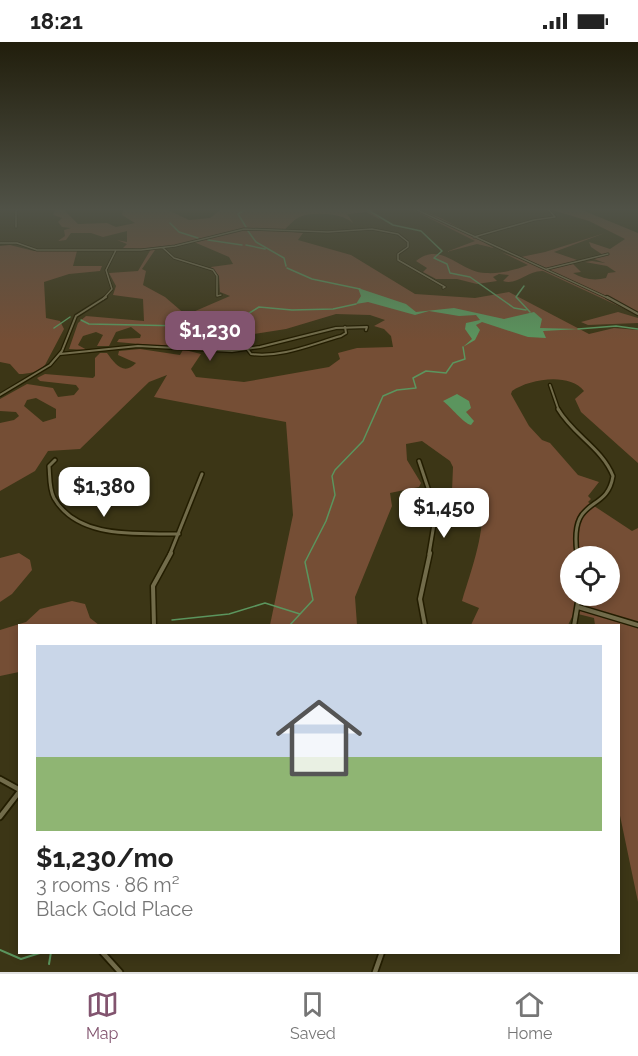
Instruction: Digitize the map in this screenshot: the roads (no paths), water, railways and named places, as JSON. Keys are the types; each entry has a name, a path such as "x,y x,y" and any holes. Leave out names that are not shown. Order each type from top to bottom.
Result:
{"street":[{"path":"0,395 45,369 60,354 76,316 111,292 106,270 114,253"},
{"path":"167,253 169,257 212,270 217,276 217,296 221,296"},
{"path":"400,253 397,255 398,261 445,287 442,288"},
{"path":"509,253 585,285 638,314"},
{"path":"545,269 608,254"},
{"path":"60,354 92,353 134,346 215,352 248,350 345,327 367,327 366,330"},
{"path":"248,350 251,354 258,356 278,353 341,336 346,333 345,327"},
{"path":"550,385 553,400 563,419 604,459 613,476 607,493 586,507 579,516 575,529 576,546"},
{"path":"55,460 49,466 52,492 57,503 72,516 106,529 178,534"},
{"path":"419,461 432,494 436,520 419,596 426,624"},
{"path":"154,624 153,586 178,534 202,474"},
{"path":"574,624 578,607 638,626"},
{"path":"0,779 18,790"},
{"path":"0,817 18,794"},
{"path":"104,954 120,972"},
{"path":"375,972 381,954"}],"waterway":[{"path":"276,253 284,258 286,266"},
{"path":"439,253 434,258 447,264 450,273 470,277 514,308 526,310"},
{"path":"287,268 312,279 360,289"},
{"path":"524,286 516,297 530,312"},
{"path":"81,320 89,324 185,326 209,333 224,329 259,307 292,310 333,309 356,304"},
{"path":"54,328 70,317"},
{"path":"578,329 616,326 638,329"},
{"path":"291,624 313,600 305,562 326,521 335,495 332,476 335,470 363,441 383,396 397,390 416,388 413,378 426,371 446,373 453,363 465,359 463,347"},
{"path":"172,620 229,614 265,603 300,614"},
{"path":"0,950 21,959 37,954"},
{"path":"49,964 51,954"}]}
